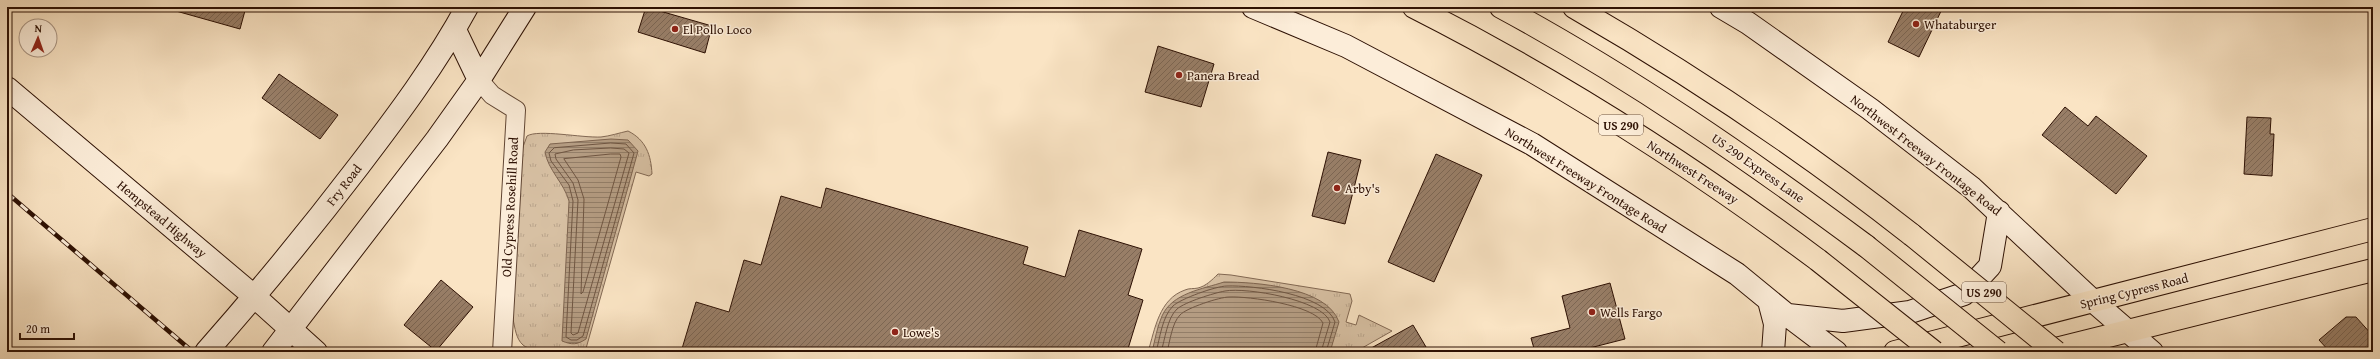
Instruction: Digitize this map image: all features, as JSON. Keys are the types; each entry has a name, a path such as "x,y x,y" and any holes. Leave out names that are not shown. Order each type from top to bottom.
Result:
{"main road":[{"name":"Fry Road","path":"206,352 255,297 401,110 455,30 467,7"},
{"path":"273,352 291,331 479,80 525,7"},
{"name":"Northwest Freeway Frontage Road","path":"1253,7 1346,46 1532,144 1737,274 1769,301 1836,352"},
{"name":"Northwest Freeway","path":"1414,7 1605,114 1751,210 1818,260 1934,352"},
{"name":"US 290 Express Lane","path":"1501,7 1680,115 1766,171 1866,246 1998,352"},
{"name":"US 290","path":"1574,7 1643,48 1753,120 1836,177 1912,235 2056,352"},
{"name":"Northwest Freeway Frontage Road","path":"1721,7 1748,23 1870,109 1972,188 2093,301 2152,352"},
{"path":"455,30 479,80"},
{"name":"Hempstead Highway","path":"7,88 255,297 316,352"},
{"path":"1787,315 1843,321 1910,312 1964,294 1990,266 1999,212"},
{"name":"Spring Cypress Road","path":"1895,352 2373,230"},
{"path":"2044,352 2127,330 2373,270"},
{"path":"1769,301 1775,324 1773,352"}],"street":[{"name":"Old Cypress Rosehill Road","path":"479,80 492,95 516,110 502,352"}],"green space":[{"path":"628,131 639,139 649,154 652,174 649,176 636,172 585,352 544,352 528,348 519,340 513,319 519,158 527,136 541,133 601,137"},
{"path":"1218,274 1350,294 1352,301 1346,322 1356,325 1359,315 1392,331 1355,352 1148,352 1159,316 1169,300 1176,294 1185,290 1204,286"}],"water":[{"path":"611,139 628,140 638,151 586,339 574,344 562,341 569,201 564,188 549,165 545,152 550,144"},
{"path":"1224,282 1271,285 1306,294 1320,301 1332,310 1339,322 1330,352 1152,352 1157,329 1162,316 1173,302 1189,293"}],"building":[{"path":"177,7 246,7 240,29 176,11"},
{"name":"El Pollo Loco","path":"646,7 712,26 705,53 638,32"},
{"name":"Whataburger","path":"1905,7 1943,7 1919,57 1888,42"},
{"path":"1158,46 1214,64 1201,107 1145,92"},
{"path":"279,74 338,115 320,139 262,98"},
{"path":"2065,107 2088,126 2096,116 2147,156 2116,194 2042,135"},
{"path":"2247,117 2271,118 2270,134 2274,134 2272,176 2244,174"},
{"name":"Arby's","path":"1328,152 1361,160 1345,224 1312,216"},
{"path":"1436,154 1482,175 1434,282 1388,262"},
{"path":"826,188 1028,247 1023,264 1065,277 1079,230 1142,249 1128,295 1143,300 1127,352 681,352 696,302 729,312 744,260 761,265 781,196 821,208"},
{"path":"441,280 473,307 436,351 404,325"},
{"name":"Wells Fargo","path":"1610,283 1625,339 1574,352 1535,352 1531,338 1570,328 1562,296"},
{"path":"2346,317 2356,317 2373,336 2373,352 2330,352 2319,340"},
{"path":"1413,325 1429,352 1364,352"}],"railway":[{"path":"7,193 193,352"}],"place":[{"name":"Whataburger","path":"1916,24"},
{"name":"El Pollo Loco","path":"675,29"},
{"name":"Panera Bread","path":"1179,75"},
{"name":"Arby's","path":"1337,188"},
{"name":"Wells Fargo","path":"1592,312"},
{"name":"Lowe's","path":"895,332"}]}
